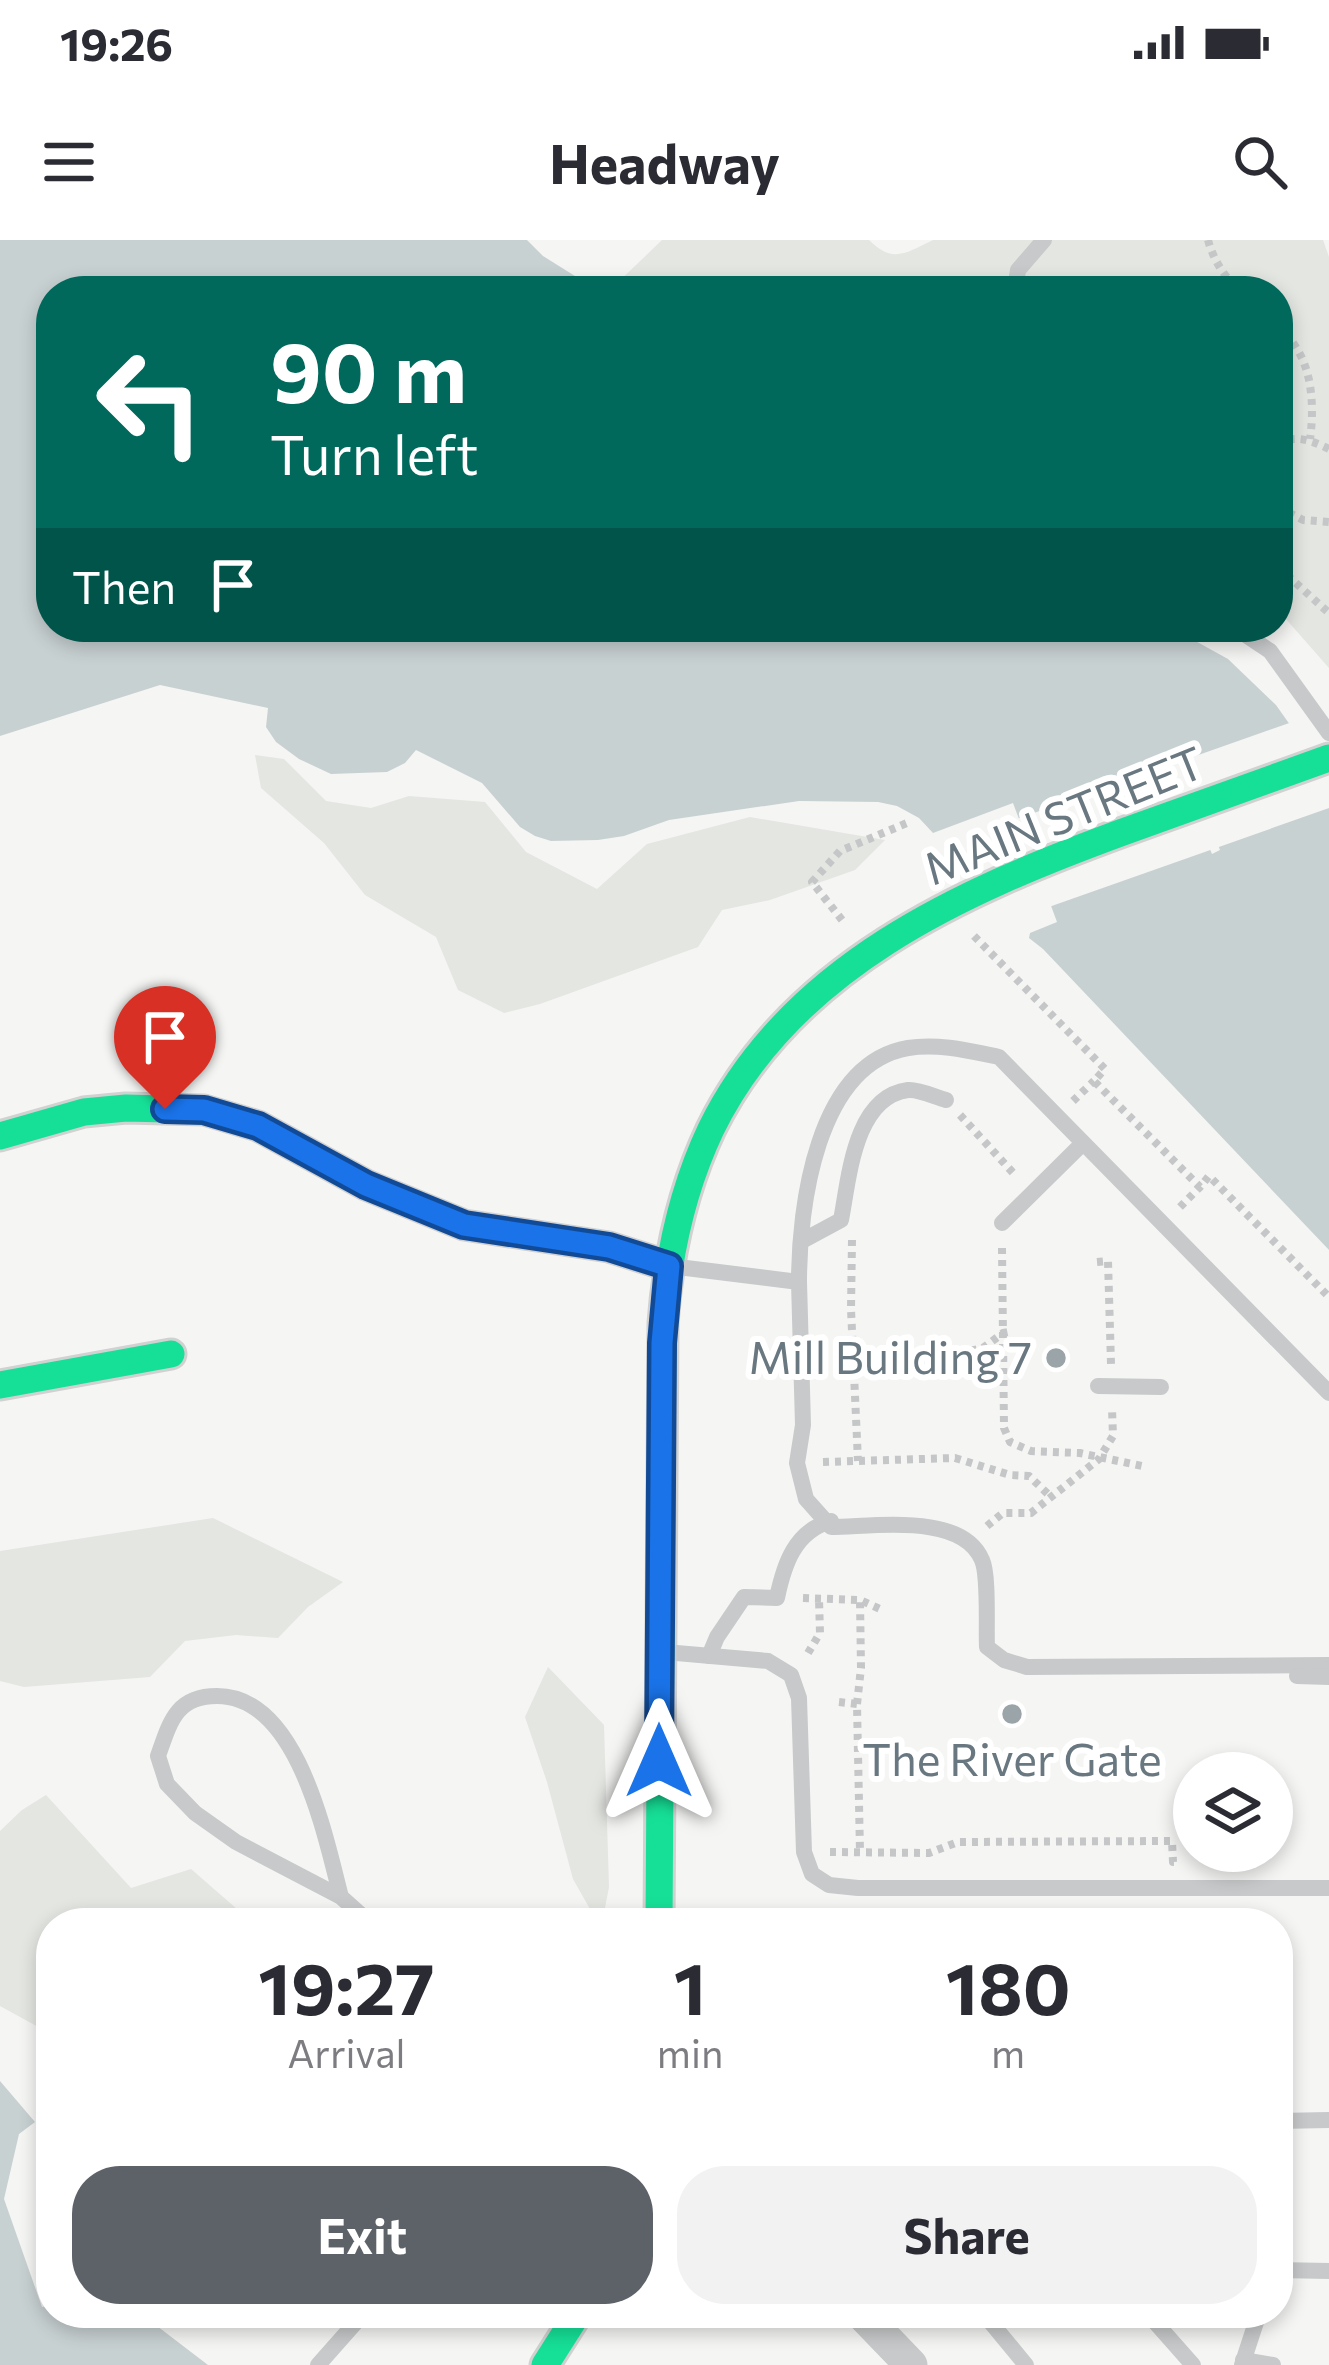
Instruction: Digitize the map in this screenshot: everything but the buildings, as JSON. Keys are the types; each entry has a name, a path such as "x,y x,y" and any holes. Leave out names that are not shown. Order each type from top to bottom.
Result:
{"main road":[{"name":"MAIN STREET","path":"658,1908 662,1343 669,1266 684,1193 705,1139 734,1086 782,1024 836,974 954,900 1016,871 1329,758"},
{"path":"0,1136 84,1112 204,1110 258,1126 366,1185 464,1225 609,1247 669,1266"},
{"path":"0,1385 171,1354"},
{"path":"545,2365 568,2328"}],"street":[{"path":"875,2328 911,2365"}],"lane":[{"path":"1017,276 1044,240"},
{"path":"1256,642 1270,651 1329,733"},
{"path":"1329,1393 999,1057 947,1047 906,1048 878,1060 848,1084 828,1118 811,1169 802,1241 803,1425 797,1463 806,1499 831,1527 934,1526 964,1538 983,1561 987,1647 1004,1660 1028,1667 1329,1665"},
{"path":"802,1241 841,1220 857,1138 881,1101 910,1090 946,1100"},
{"path":"1002,1223 1083,1143"},
{"path":"669,1266 799,1282"},
{"path":"1098,1386 1161,1387"},
{"path":"709,1656 744,1597 777,1598 784,1563 819,1524 948,1520 975,1542 985,1654 1013,1672 1329,1677"},
{"path":"658,1652 768,1661 790,1675 797,1686 803,1852 812,1874 829,1885 1329,1888"},
{"path":"341,1898 323,1828 297,1759 267,1715 230,1696 199,1696 178,1708 158,1756 167,1784 195,1813 236,1842 353,1908"},
{"path":"1293,2121 1329,2120"},
{"path":"1293,2270 1329,2271"},
{"path":"318,2365 351,2328"},
{"path":"995,2328 1026,2365"},
{"path":"1161,2328 1193,2365"},
{"path":"1253,2328 1242,2362 1273,2365"}],"path":[{"path":"1208,240 1227,276"},
{"path":"1293,343 1300,351 1310,388 1310,439"},
{"path":"1293,440 1310,439 1329,449"},
{"path":"1293,515 1329,522"},
{"path":"1293,581 1329,613"},
{"path":"847,926 812,882 840,851 908,824"},
{"path":"973,934 1106,1070 1094,1081 1200,1186 1209,1176 1329,1298"},
{"path":"946,1100 1025,1186"},
{"path":"855,1222 851,1309 858,1461"},
{"path":"1002,1223 1008,1332 1004,1428 1010,1442 1030,1451 1080,1453 1142,1466"},
{"path":"959,1353 983,1348 1008,1332"},
{"path":"797,1463 955,1458 1029,1476 1050,1496"},
{"path":"1004,1513 1031,1513 1071,1482"},
{"path":"777,1598 860,1600 880,1610"},
{"path":"808,1653 820,1633 819,1599"},
{"path":"860,1600 861,1668 856,1704 860,1852"},
{"path":"839,1702 856,1704"},
{"path":"803,1852 929,1853 958,1842 1172,1841 1173,1862"}],"shaded area":[{"path":"0,240 527,240 575,276 36,276 36,642 1197,642 1228,659 1276,705 1329,780 1329,1250 1029,938 1030,933 1057,922 1013,803 933,833 919,818 897,806 799,801 669,820 624,836 551,841 520,827 482,783 416,750 405,763 387,772 331,774 276,742 266,727 268,708 160,685 0,736","holes":["1183,758 1220,850 1212,854 1174,762"]},
{"path":"662,240 869,240 893,254 933,240 1323,240 1329,257 1329,668 1293,627 1293,276 625,276"},
{"path":"255,755 284,759 326,801 371,808 409,796 485,802 526,852 597,889 647,844 750,817 885,840 855,870 770,900 722,910 698,947 504,1013 458,990 436,937 365,895 324,843 261,788"},
{"path":"213,1518 343,1582 308,1607 278,1638 236,1635 185,1641 150,1677 24,1687 0,1681 0,1551"},
{"path":"548,1667 604,1725 609,1887 605,1908 589,1908 573,1879 525,1717"},
{"path":"46,1795 131,1888 191,1869 236,1908 36,1908 36,2026 0,2006 0,1831"},
{"path":"0,2081 35,2122 19,2134 4,2199 36,2290 36,2328 160,2328 208,2365 0,2365"}],"pier":[{"path":"1295,721 1329,770 1329,808 1046,908 1014,820"}],"traffic: fast":[{"path":"659,1908 663,1323 678,1224 711,1129 745,1072 786,1022 834,979 887,942 943,909 1062,855 1329,758"},
{"path":"0,1136 84,1112 204,1110 258,1126 366,1185 464,1225 609,1247 669,1266"},
{"path":"0,1385 171,1354"},
{"path":"545,2365 568,2328"}],"place":[{"name":"Mill Building 7","path":"1056,1358"},
{"name":"The River Gate","path":"1012,1714"}],"route":[{"path":"165,1109 204,1110 258,1126 366,1185 464,1225 609,1247 669,1266 662,1343 659,1761"}]}
